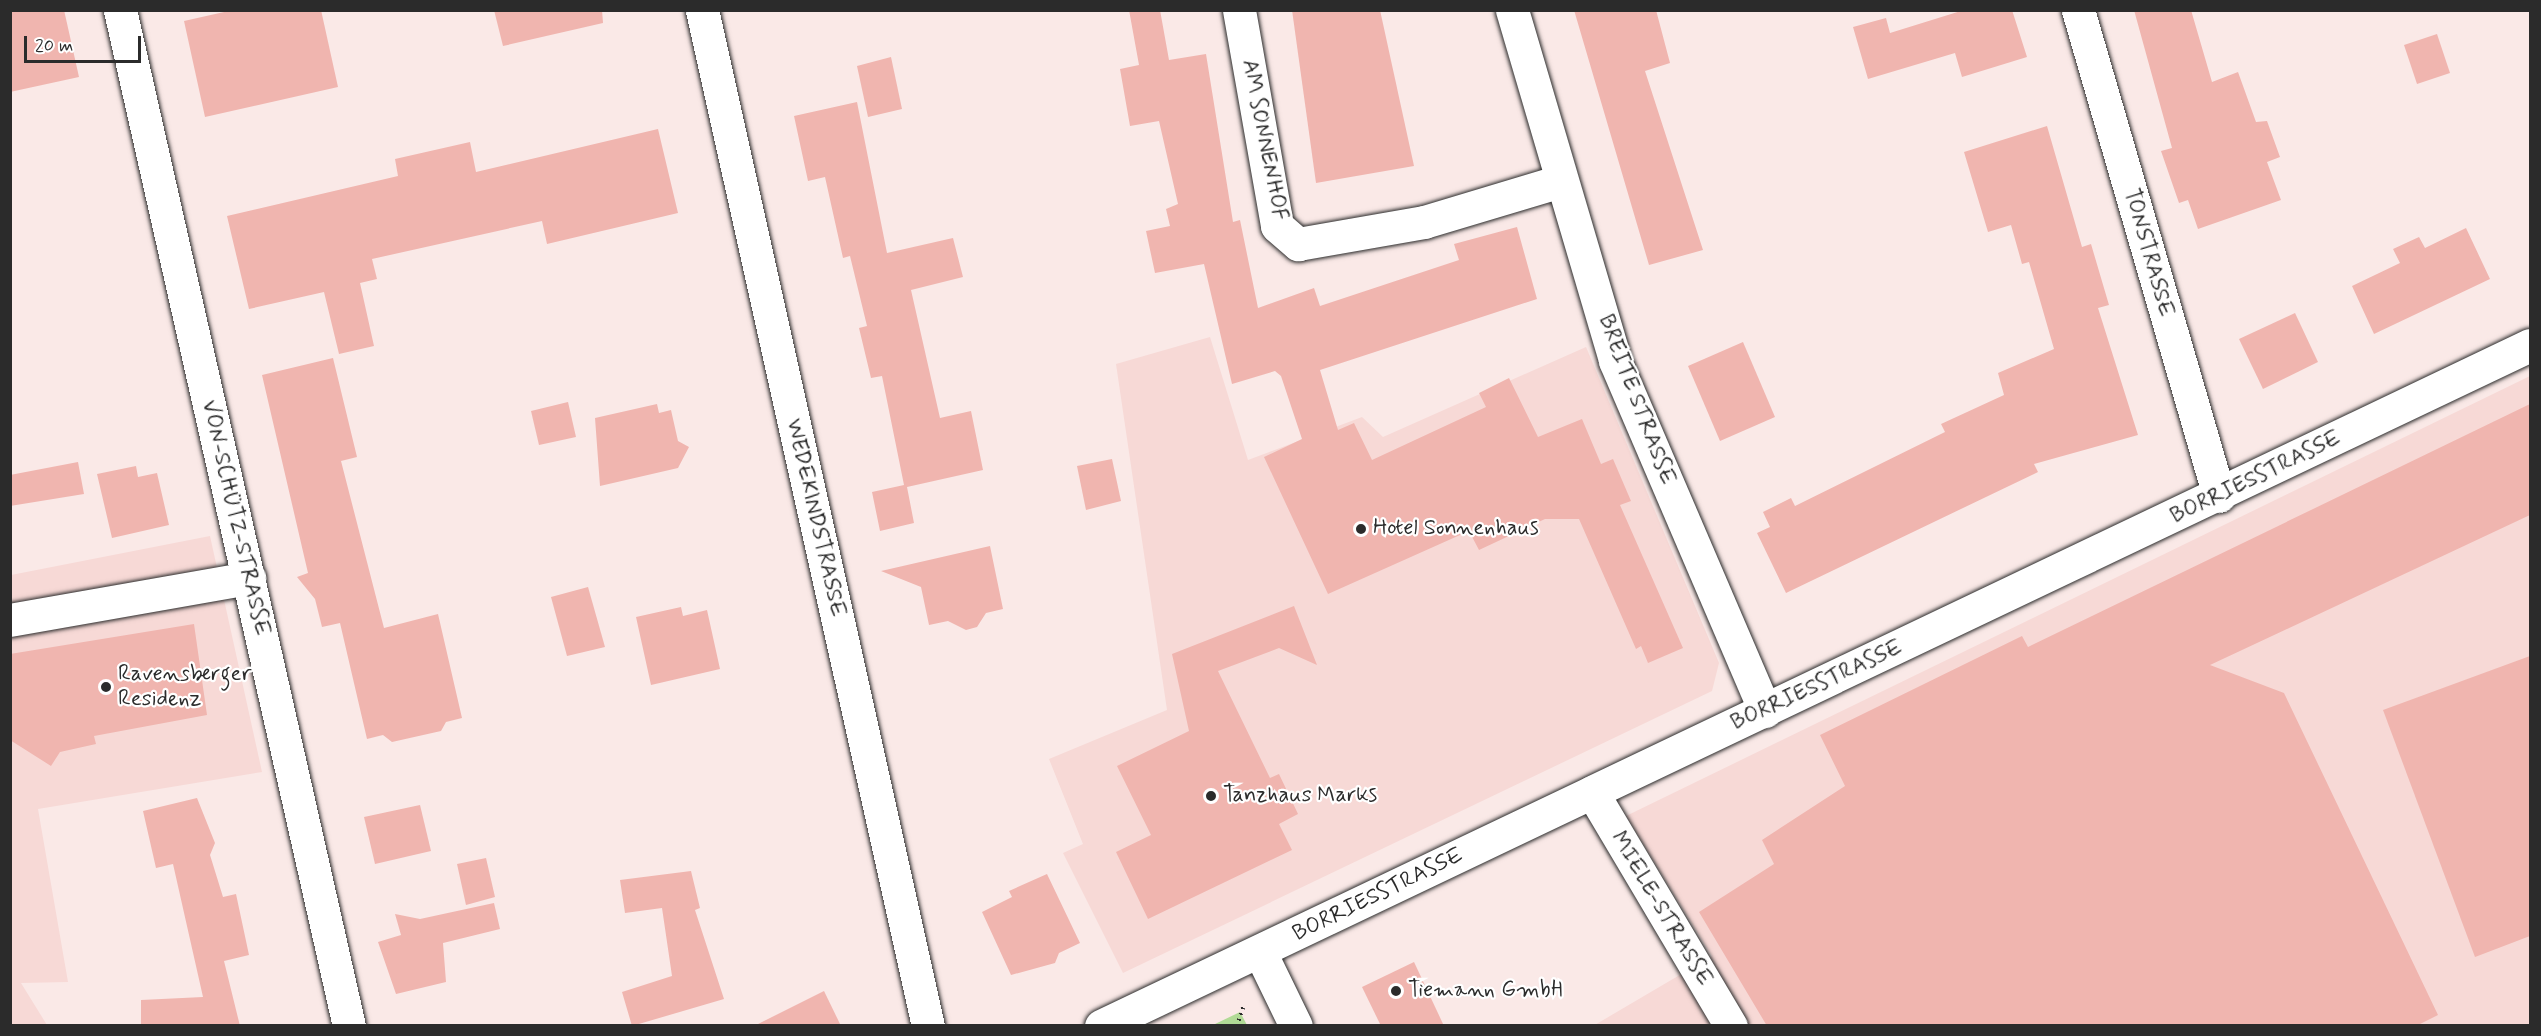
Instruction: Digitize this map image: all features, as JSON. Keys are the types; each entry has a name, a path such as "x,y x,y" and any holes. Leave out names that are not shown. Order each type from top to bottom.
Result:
{"street":[{"name":"VON-SCHÜTZ-STRASSE","path":"120,10 349,1026"},
{"name":"WEDEKINDSTRASSE","path":"702,10 928,1026"},
{"name":"AM SONNENHOF","path":"1239,10 1277,226 1298,244 1424,222 1562,181"},
{"name":"BREITE STRASSE","path":"1512,10 1615,361 1765,711"},
{"name":"TONSTRASSE","path":"2078,10 2218,496"},
{"name":"BORRIESSTRASSE","path":"1101,1026 2218,496 2530,345"},
{"path":"10,620 249,578"},
{"name":"MIELE-STRASSE","path":"1592,792 1731,1026"},
{"path":"1260,952 1296,1026"}],"shaded area":[{"path":"1210,337 1248,460 1362,417 1383,437 1586,347 1719,663 1712,691 1123,973 1063,853 1083,844 1049,759 1167,710 1116,364"},
{"path":"2530,376 2530,1025 1593,1026 1712,956 1626,816"},
{"path":"210,536 262,772 38,809 68,982 21,983 47,1025 11,1026 11,575"}],"green space":[{"path":"1240,1012 1247,1025 1213,1025"}],"building":[{"path":"10,10 64,10 79,77 10,92"},
{"path":"233,10 321,10 338,87 205,117 184,21"},
{"path":"494,10 602,10 603,23 503,46"},
{"path":"1129,10 1160,10 1169,60 1206,54 1233,222 1240,220 1258,308 1314,288 1320,306 1459,260 1454,244 1517,227 1537,299 1320,370 1338,430 1354,423 1372,460 1486,407 1479,393 1509,378 1538,437 1582,419 1601,464 1613,459 1631,501 1620,505 1683,648 1648,663 1641,646 1636,649 1579,519 1545,519 1479,550 1469,531 1328,594 1264,457 1302,439 1281,376 1275,371 1232,384 1204,264 1155,273 1146,231 1170,226 1166,209 1178,204 1159,121 1130,126 1120,69 1139,65"},
{"path":"1292,10 1380,10 1414,166 1316,183"},
{"path":"1574,10 1656,10 1670,63 1645,71 1703,250 1649,265"},
{"path":"1964,10 2012,10 2027,57 1962,77 1955,53 1868,79 1853,27 1886,18 1890,33"},
{"path":"2134,10 2191,10 2212,82 2238,72 2256,122 2267,121 2280,157 2267,162 2281,200 2198,229 2188,200 2179,203 2161,151 2172,148"},
{"path":"2437,34 2450,73 2417,84 2404,45"},
{"path":"891,57 902,109 868,117 857,66"},
{"path":"857,102 887,253 953,238 963,277 911,290 940,418 971,411 983,470 907,487 914,523 880,531 872,492 904,485 882,376 871,378 859,328 867,326 850,256 843,258 825,177 808,181 794,116"},
{"path":"2047,126 2082,247 2091,244 2109,305 2098,308 2138,435 2034,464 2038,472 1786,593 1757,533 1770,527 1763,512 1791,498 1795,506 1945,432 1941,424 2004,395 1998,373 2054,349 2029,262 2022,264 2011,225 1988,232 1964,152"},
{"path":"658,129 678,213 547,244 542,221 372,259 377,279 360,283 374,346 339,354 324,292 249,309 227,216 398,176 395,159 470,142 476,172"},
{"path":"2466,228 2490,279 2374,334 2352,286 2400,263 2393,249 2419,237 2425,248"},
{"path":"2295,313 2318,362 2263,389 2239,339"},
{"path":"1743,342 1775,417 1720,441 1688,366"},
{"path":"333,358 357,457 341,461 384,628 438,614 462,718 446,722 441,731 392,742 383,735 367,739 340,623 322,627 315,599 297,577 308,573 262,375"},
{"path":"568,402 576,437 539,445 531,411"},
{"path":"657,404 659,413 671,410 678,441 689,447 678,468 600,486 595,418"},
{"path":"2530,404 2530,515 2210,665 2284,693 2438,1015 2416,1026 1767,1026 1699,912 1774,864 1762,840 1845,786 1820,735 2022,636 2028,647"},
{"path":"1112,459 1121,501 1086,510 1077,466"},
{"path":"78,462 84,494 10,506 10,475"},
{"path":"136,466 138,477 157,473 169,525 112,538 97,474"},
{"path":"990,546 1003,609 986,613 977,627 966,630 948,621 929,625 921,587 881,571"},
{"path":"588,587 605,647 567,656 551,597"},
{"name":"Tanzhaus Marks","path":"1294,606 1317,665 1279,648 1218,671 1270,778 1279,774 1298,814 1279,824 1292,850 1148,919 1116,852 1151,835 1117,766 1189,731 1172,654"},
{"path":"681,607 683,616 707,610 720,669 651,685 636,617"},
{"name":"Ravensberger Residenz","path":"194,624 207,715 94,736 96,744 60,752 51,766 10,740 10,654"},
{"path":"2530,656 2530,936 2475,957 2383,710"},
{"path":"197,798 215,843 210,855 223,897 236,894 249,955 224,961 240,1026 141,1026 141,1000 203,997 173,864 156,868 143,811"},
{"path":"420,805 431,851 375,864 364,817"},
{"path":"486,858 495,897 466,905 457,864"},
{"path":"691,871 700,908 695,910 724,999 632,1026 622,992 672,976 662,908 625,913 620,880"},
{"path":"1047,874 1080,943 1059,953 1055,963 1011,975 982,912 1012,897 1009,891"},
{"path":"494,903 500,929 443,943 446,982 396,994 378,942 401,935 395,914 420,919"},
{"name":"Tiemann GmbH","path":"1414,962 1444,1026 1381,1026 1362,987"},
{"path":"824,991 841,1026 754,1026"}],"place":[{"name":"Hotel Sonnenhaus","path":"1361,529"},
{"name":"Ravensberger Residenz","path":"106,687"},
{"name":"Tanzhaus Marks","path":"1211,796"},
{"name":"Tiemann GmbH","path":"1396,991"}]}
